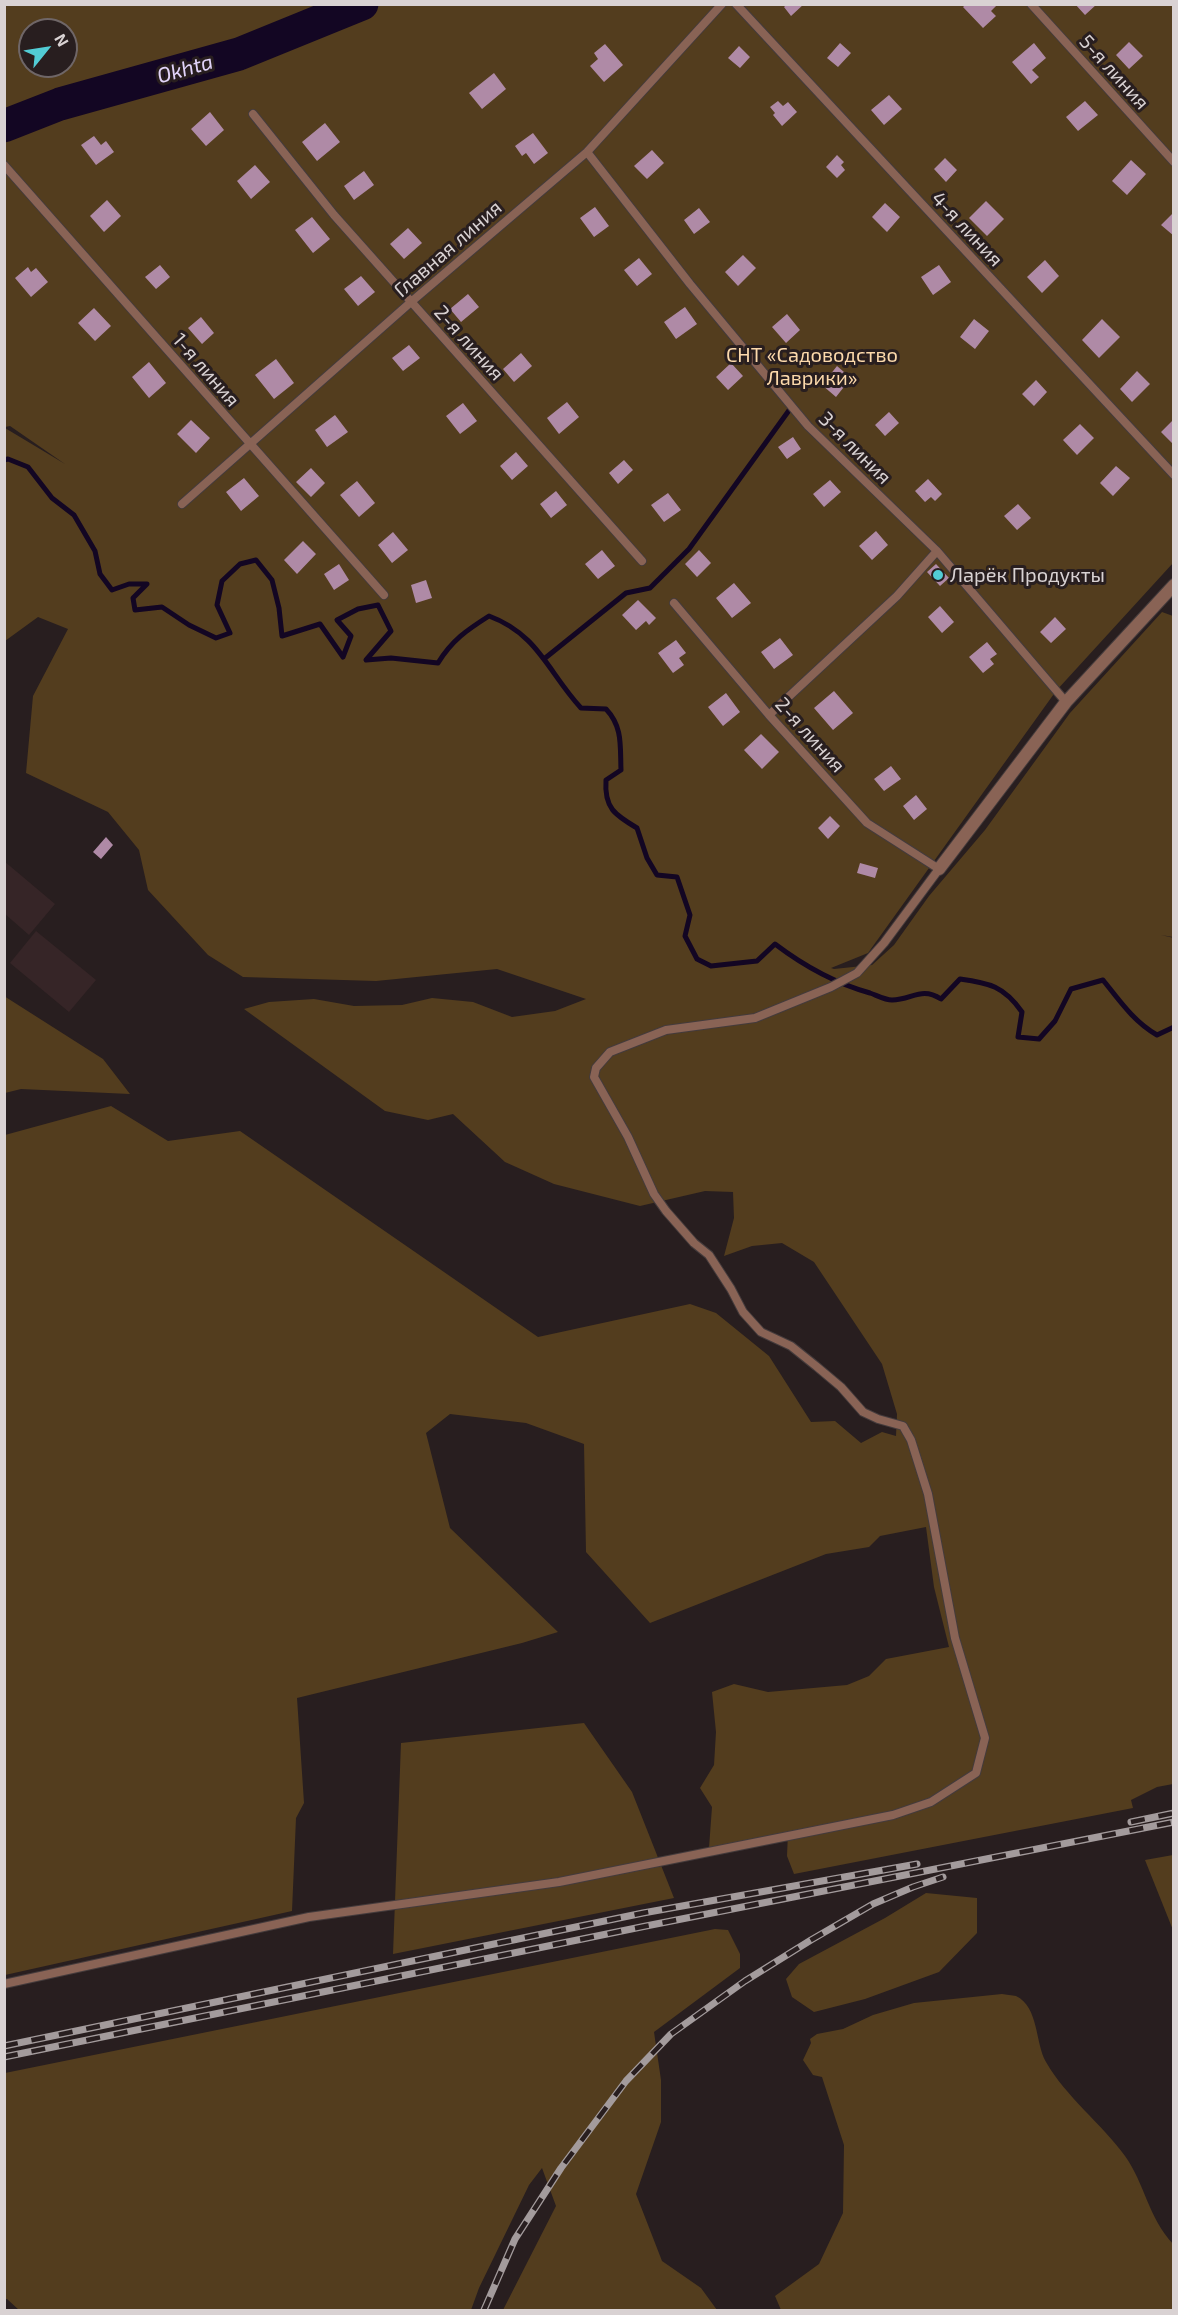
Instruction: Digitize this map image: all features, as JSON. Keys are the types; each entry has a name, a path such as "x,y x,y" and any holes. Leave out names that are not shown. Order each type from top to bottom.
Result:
{"street":[{"path":"939,869 1066,702 1173,585"}],"lane":[{"name":"Главная линия","path":"182,504 411,302 587,152 722,4"},
{"name":"4-я линия","path":"736,4 1173,476"},
{"name":"5-я линия","path":"1031,4 1173,162"},
{"name":"2-я линия","path":"253,114 334,215 642,561"},
{"name":"3-я линия","path":"587,152 690,284 808,426 937,551 1066,702"},
{"name":"1-я линия","path":"4,165 249,445 384,595"},
{"path":"769,714 897,596 937,551"},
{"name":"2-я линия","path":"674,603 867,823 939,869"},
{"path":"4,1984 309,1917 559,1882 893,1815 930,1802 976,1773 985,1738 955,1638 928,1494 911,1440 903,1426 863,1412 841,1387 816,1366 791,1346 761,1332 743,1312 710,1255 687,1235 654,1194 628,1137 594,1077 596,1068 610,1052 666,1030 755,1018 831,987 857,973 884,943 939,869"}],"shaded area":[{"path":"4,861 55,904 29,935 5,914"},
{"path":"36,931 96,980 69,1012 10,963"}],"green space":[{"name":"СНТ «Садоводство Лаврики»","path":"4,5 1173,5 1173,563 1056,691 868,953 831,968 872,965 894,945 929,896 985,830 1070,713 1162,612 1173,616 1173,937 1161,935 1174,938 1173,1784 1157,1787 1131,1800 1133,1808 794,1874 787,1856 788,1832 709,1848 712,1807 700,1788 714,1765 716,1732 712,1692 734,1684 768,1692 847,1685 869,1676 886,1659 949,1647 934,1587 926,1527 880,1536 869,1547 826,1554 650,1623 586,1552 584,1444 526,1423 450,1414 426,1433 450,1528 558,1632 522,1643 297,1698 304,1803 296,1818 292,1911 5,1975 5,1135 111,1106 168,1141 240,1131 538,1337 690,1304 716,1313 769,1356 811,1422 835,1421 861,1443 882,1432 896,1436 897,1414 882,1364 814,1262 782,1243 752,1246 724,1256 734,1218 733,1192 705,1191 640,1206 554,1184 505,1162 453,1114 428,1120 385,1111 244,1009 269,1002 314,999 354,1006 402,1005 432,998 473,1002 512,1017 555,1011 586,999 497,969 376,981 243,977 208,955 148,890 139,850 108,812 26,773 33,696 68,629 38,617 5,641 5,428 65,464 10,426 5,427"},
{"path":"4,996 103,1059 130,1094 21,1089 5,1093"},
{"path":"584,1723 632,1792 674,1898 393,1954 401,1743"},
{"path":"1174,1855 1173,1930 1145,1860"},
{"path":"926,1893 977,1898 977,1933 939,1972 865,1999 814,2012 792,1997 786,1979 799,1964 885,1918"},
{"path":"715,1929 728,1930 740,1954 740,1968 654,2032 661,2080 661,2122 636,2194 662,2261 701,2288 717,2310 503,2310 556,2206 542,2168 529,2185 479,2288 471,2310 19,2310 5,2299 5,2073"},
{"path":"1002,1994 1016,1996 1029,2008 1036,2026 1042,2054 1054,2075 1116,2144 1132,2167 1152,2212 1173,2244 1173,2310 781,2310 775,2296 819,2264 843,2213 844,2145 822,2077 813,2075 803,2060 811,2043 810,2039 817,2034 843,2029 873,2015 914,2003"}],"building":[{"path":"787,4 804,4 791,16 784,7"},
{"path":"966,4 998,4 991,11 996,16 983,28 963,7"},
{"path":"1075,4 1097,4 1085,15"},
{"path":"1129,42 1143,56 1129,69 1116,55"},
{"path":"840,43 851,53 838,67 827,58"},
{"path":"1034,43 1046,58 1032,70 1039,77 1031,84 1012,62"},
{"path":"605,44 623,65 604,82 590,66 598,59 594,53"},
{"path":"739,46 750,57 740,68 728,58"},
{"path":"494,73 506,89 482,109 469,93"},
{"path":"889,95 902,109 884,125 871,110"},
{"path":"778,101 783,106 788,102 797,112 782,126 770,107"},
{"path":"1085,101 1098,115 1078,131 1066,117"},
{"path":"210,112 224,130 206,146 191,129"},
{"path":"325,123 340,142 317,161 302,142"},
{"path":"533,133 548,153 534,164 526,153 522,156 515,146"},
{"path":"94,136 101,145 106,141 114,152 96,165 81,145"},
{"path":"652,150 664,163 647,179 634,166"},
{"path":"837,155 844,162 841,165 845,170 837,178 826,167"},
{"path":"945,158 957,170 946,182 934,169"},
{"path":"1131,160 1146,174 1127,195 1112,181"},
{"path":"255,165 270,182 251,199 237,181"},
{"path":"364,171 374,185 354,200 344,186"},
{"path":"107,200 121,216 104,232 90,216"},
{"path":"986,201 1004,219 987,236 969,218"},
{"path":"885,203 900,217 887,232 872,217"},
{"path":"595,207 609,226 594,237 580,218"},
{"path":"699,208 710,222 694,234 684,220"},
{"path":"1174,212 1174,236 1161,225"},
{"path":"312,217 330,239 313,253 295,230"},
{"path":"408,228 422,243 404,259 390,244"},
{"path":"743,255 756,268 738,286 725,272"},
{"path":"639,258 652,274 637,286 624,270"},
{"path":"1045,260 1059,276 1042,293 1027,277"},
{"path":"160,265 170,277 156,289 145,277"},
{"path":"939,265 951,282 933,295 921,277"},
{"path":"28,267 31,272 36,268 48,282 31,297 15,278"},
{"path":"361,276 375,292 358,306 344,289"},
{"path":"468,294 479,307 461,322 450,309"},
{"path":"685,307 697,324 676,339 664,322"},
{"path":"94,308 111,326 95,341 78,323"},
{"path":"787,314 800,330 786,343 772,327"},
{"path":"201,317 214,333 202,344 188,328"},
{"path":"974,319 989,331 975,349 960,337"},
{"path":"1102,319 1120,337 1099,358 1082,340"},
{"path":"409,345 420,358 403,371 392,358"},
{"path":"521,353 532,366 514,382 503,369"},
{"path":"276,359 294,383 274,399 255,375"},
{"path":"149,362 166,383 149,398 132,377"},
{"path":"731,363 743,376 728,390 716,377"},
{"path":"837,366 851,378 836,397 822,385"},
{"path":"1137,371 1150,384 1132,402 1120,389"},
{"path":"1036,380 1047,392 1034,406 1022,394"},
{"path":"567,402 579,417 559,434 547,418"},
{"path":"463,403 477,421 460,434 446,416"},
{"path":"889,412 899,423 885,436 875,425"},
{"path":"335,415 348,432 327,447 315,430"},
{"path":"1174,419 1174,445 1161,432"},
{"path":"191,420 210,438 196,453 177,434"},
{"path":"1080,424 1094,438 1077,455 1063,440"},
{"path":"793,437 801,449 787,459 778,447"},
{"path":"516,452 528,466 512,480 500,466"},
{"path":"624,460 633,470 618,484 609,473"},
{"path":"1116,466 1130,478 1113,496 1100,483"},
{"path":"311,468 325,483 311,497 296,482"},
{"path":"244,478 259,496 241,511 226,492"},
{"path":"928,479 942,494 935,501 931,497 925,502 915,491"},
{"path":"830,480 841,492 824,507 813,494"},
{"path":"357,481 375,503 359,517 340,495"},
{"path":"556,491 567,505 551,518 540,504"},
{"path":"668,493 681,510 664,522 651,505"},
{"path":"1018,504 1031,518 1017,530 1004,516"},
{"path":"876,531 888,545 872,560 859,546"},
{"path":"393,532 408,550 392,563 378,545"},
{"path":"303,541 316,554 297,574 284,560"},
{"path":"602,550 615,566 598,579 585,564"},
{"path":"699,550 711,563 697,577 685,564"},
{"path":"339,564 349,580 334,590 324,574"},
{"name":"Ларёк Продукты","path":"936,564 949,578 940,586 927,572"},
{"path":"426,580 432,598 416,603 411,585"},
{"path":"734,583 751,603 732,618 716,598"},
{"path":"638,600 656,618 649,625 646,621 636,630 622,615"},
{"path":"940,606 954,622 942,633 928,617"},
{"path":"1055,617 1066,629 1051,643 1040,632"},
{"path":"780,638 793,655 774,669 761,652"},
{"path":"676,640 686,653 679,658 684,665 673,673 658,653"},
{"path":"987,642 997,654 990,659 994,664 983,673 969,657"},
{"path":"834,691 853,713 833,730 814,708"},
{"path":"726,693 740,712 723,726 708,707"},
{"path":"761,734 779,752 762,769 744,750"},
{"path":"891,766 901,779 884,791 874,779"},
{"path":"916,795 927,809 914,820 903,806"},
{"path":"830,816 840,826 828,839 818,828"},
{"path":"106,837 113,845 101,859 93,852"},
{"path":"860,863 878,868 875,878 857,873"}],"waterway":[{"name":"Okhta","path":"4,126 60,104 239,54 362,4"},
{"path":"544,659 626,593 650,588 689,549 790,409"},
{"path":"4,460 8,459 28,467 52,498 74,515 95,551 100,574 112,590 129,584 147,584 133,598 135,610 162,607 189,625 216,638 230,633 217,605 222,581 240,564 256,560 272,580 279,608 282,636 320,624 343,657 351,636 337,620 358,609 378,605 391,631 366,660 391,658 438,663 460,636 489,616 519,633 541,655 581,708 606,709 611,716 620,737 621,770 606,780 609,804 612,810 637,828 647,858 657,875 677,877 690,915 685,936 697,959 711,966 757,961 775,944 808,967 832,979 889,1000 922,994 934,995 941,999 960,979 988,984 1009,996 1022,1012 1018,1037 1039,1039 1055,1021 1071,989 1103,980 1127,1010 1149,1030 1157,1035 1174,1027"}],"railway":[{"path":"1131,1822 1174,1813"},
{"path":"4,2057 646,1926 1174,1822"},
{"path":"4,2046 643,1913 917,1864"},
{"path":"484,2310 515,2239 561,2168 626,2081 671,2034 745,1981 873,1904 943,1877"}],"place":[{"name":"Ларёк Продукты","path":"938,575"}]}
